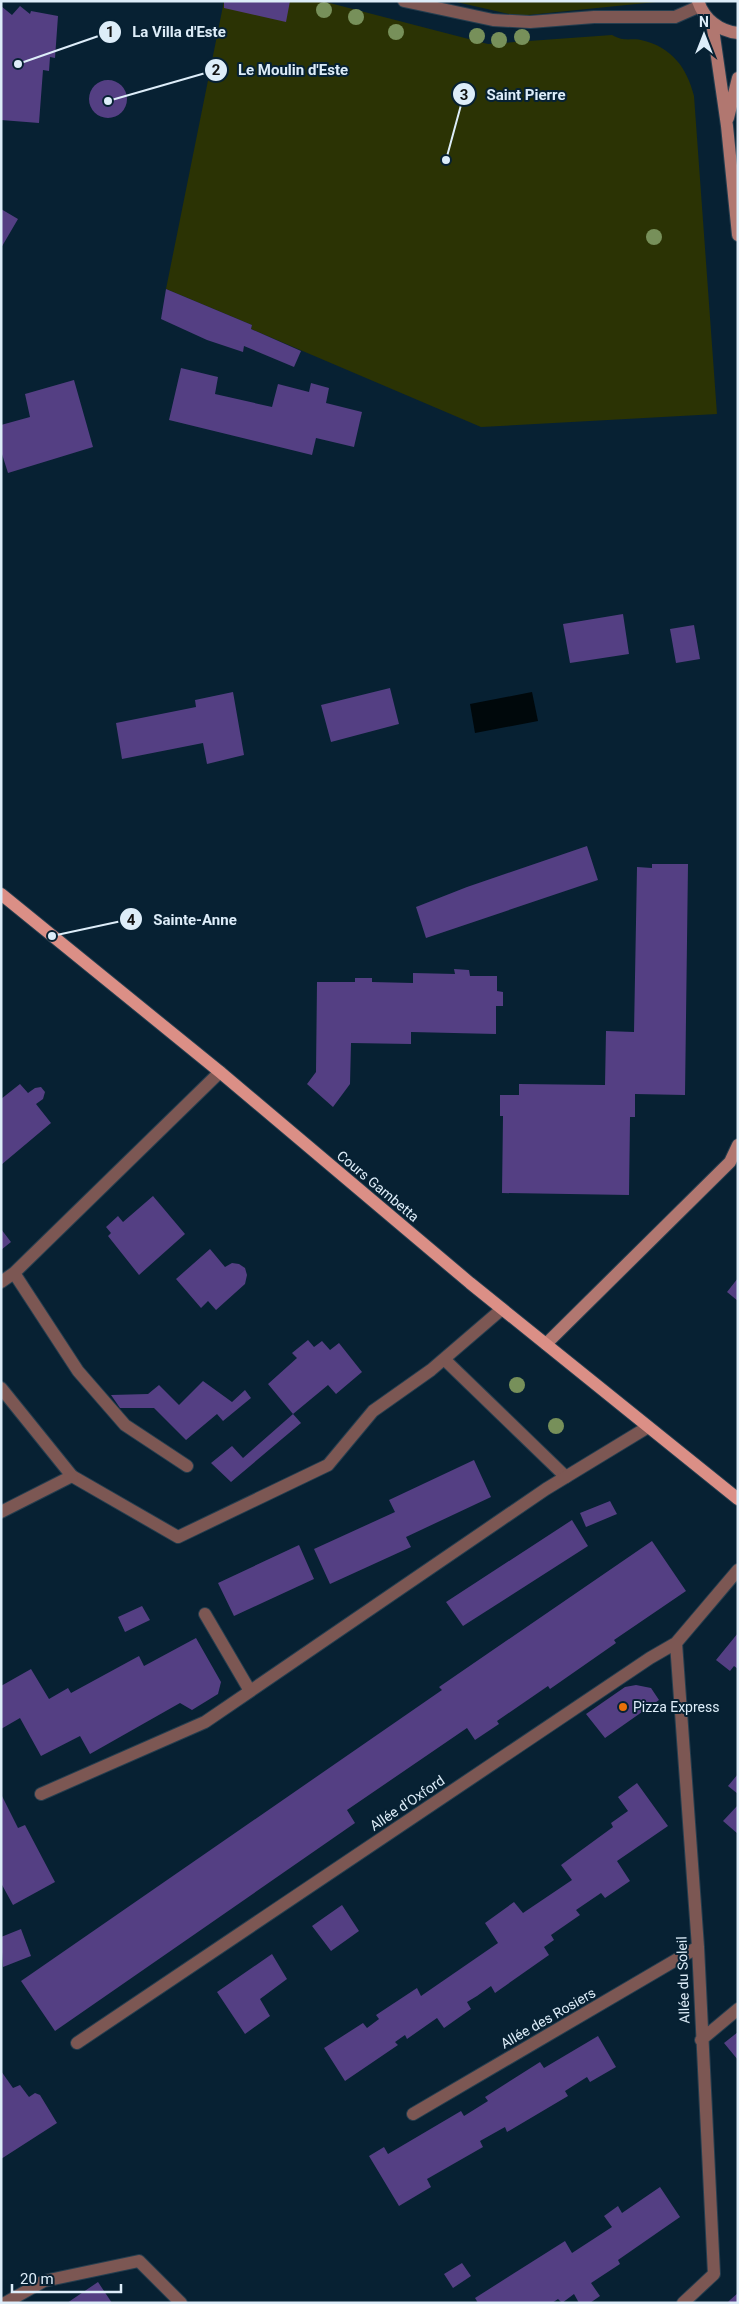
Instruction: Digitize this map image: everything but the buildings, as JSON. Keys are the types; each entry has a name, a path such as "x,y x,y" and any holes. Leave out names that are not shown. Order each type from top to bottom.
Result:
{"main road":[{"path":"699,4 712,22 724,30 738,33"},
{"path":"712,22 727,126 738,235"},
{"path":"727,126 738,78"},
{"name":"Cours Gambetta","path":"1,894 220,1072 502,1309 738,1500"},
{"path":"546,1344 730,1162 738,1145"}],"street":[{"path":"404,1 493,20 530,22 594,18 675,17 699,4"},
{"path":"1,1282 14,1272 220,1072"},
{"path":"14,1272 78,1371 125,1425 187,1466"},
{"path":"1,1388 72,1476 178,1537 328,1465 373,1411 432,1370 502,1309"},
{"path":"444,1359 566,1477"},
{"path":"41,1794 205,1722 566,1477 648,1427"},
{"path":"1,1512 72,1476"},
{"name":"Allée d'Oxford","path":"77,2043 642,1663 676,1643 738,1570"},
{"path":"205,1614 250,1691"},
{"name":"Allée du Soleil","path":"676,1643 698,1948 701,2040 714,2274 683,2303"},
{"name":"Allée des Rosiers","path":"413,2114 698,1948"},
{"path":"701,2040 738,2009"},
{"path":"5,2303 44,2281 139,2261 181,2303"}],"green space":[{"path":"224,1 322,1 488,44 612,35 652,43 670,53 687,76 694,96 717,414 481,427 251,329 252,325 166,289"},
{"path":"452,1 666,1 518,16"}],"shaded area":[{"path":"532,692 538,721 475,733 470,704"}],"place":[{"name":"La Villa d'Este","path":"18,64"},
{"name":"Le Moulin d'Este","path":"108,101"},
{"name":"Saint Pierre","path":"446,160"},
{"name":"Sainte-Anne","path":"52,936"},
{"name":"Pizza Express","path":"623,1707"}]}
